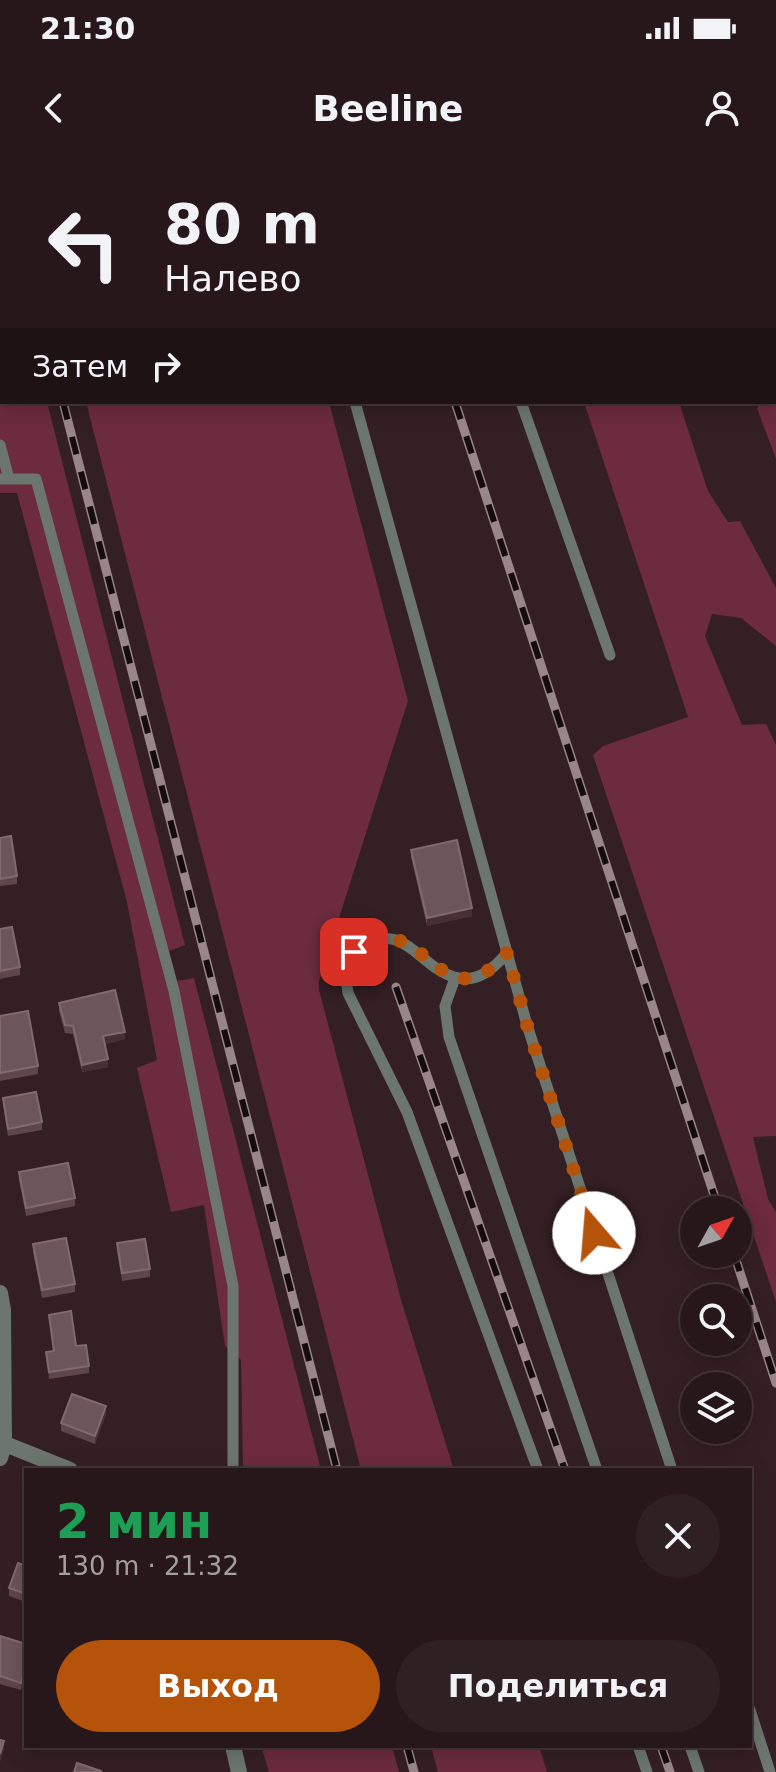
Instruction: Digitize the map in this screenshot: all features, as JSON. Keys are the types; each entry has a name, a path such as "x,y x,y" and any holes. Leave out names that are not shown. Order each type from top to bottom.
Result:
{"street":[{"path":"0,1293 3,1310 1,1448 64,1468"},
{"path":"233,1748 239,1772"}],"lane":[{"path":"356,404 527,1025 671,1468"},
{"path":"522,404 610,655"},
{"path":"0,445 4,479 36,479 174,991 233,1286 233,1468"},
{"path":"507,953 492,970 474,978 455,978 439,970 414,948 392,939 371,941 354,952 344,973 348,993 407,1112 537,1468"},
{"path":"455,978 445,1006 449,1037 596,1468"},
{"path":"752,1716 770,1772"},
{"path":"639,1748 647,1772"},
{"path":"691,1748 699,1772"}],"shaded area":[{"path":"0,404 48,404 185,945 169,951 177,981 194,978 320,1468 243,1468 241,1360 225,1346 204,1205 171,1212 137,1068 157,1060 127,902 17,493 0,493"},
{"path":"87,404 330,404 408,701 319,981 319,990 402,1303 453,1468 360,1468"},
{"path":"585,404 680,404 708,491 728,522 740,521 776,588 776,646 741,618 712,614 705,636 742,725 766,724 776,745 776,1136 753,1137 768,1199 776,1212 776,1302 752,1230 752,1196 741,1196 593,755 603,746 688,717"},
{"path":"760,404 776,404 776,459 757,408"},
{"path":"262,1748 393,1748 399,1772 269,1772"},
{"path":"432,1748 540,1748 547,1772 438,1772"}],"building":[{"path":"11,836 17,876 0,879 0,838"},
{"path":"457,840 472,908 427,918 411,850"},
{"path":"12,927 20,967 0,971 0,929"},
{"path":"115,990 125,1032 103,1036 108,1059 82,1065 73,1026 65,1025 59,1003"},
{"path":"28,1011 38,1066 0,1073 0,1016"},
{"path":"36,1092 42,1122 8,1129 3,1098"},
{"path":"68,1163 75,1198 26,1208 19,1172"},
{"path":"66,1238 75,1284 42,1290 33,1244"},
{"path":"145,1239 150,1269 122,1273 117,1243"},
{"path":"71,1311 76,1346 86,1345 89,1366 49,1372 46,1352 54,1351 49,1315"},
{"path":"72,1394 106,1406 95,1436 61,1423"},
{"path":"18,1563 24,1565 24,1593 9,1588"},
{"path":"0,1636 24,1643 21,1683 0,1676"},
{"path":"77,1763 101,1771 101,1772 74,1772"}],"railway":[{"path":"64,404 336,1468"},
{"path":"456,404 714,1196"},
{"path":"396,987 564,1468"},
{"path":"739,1268 776,1383"},
{"path":"408,1748 414,1772"},
{"path":"662,1748 670,1772"}],"route":[{"path":"354,952 371,941 392,939 414,948 439,970 455,978 474,978 492,970 507,953 594,1233"}]}
